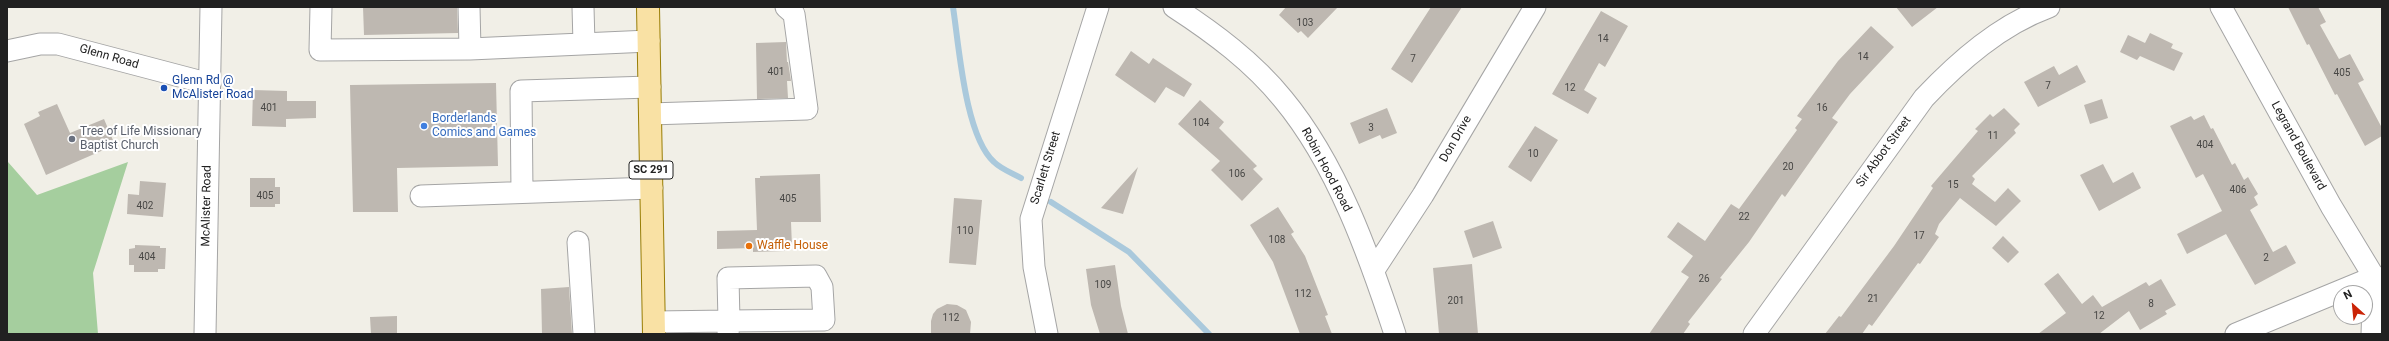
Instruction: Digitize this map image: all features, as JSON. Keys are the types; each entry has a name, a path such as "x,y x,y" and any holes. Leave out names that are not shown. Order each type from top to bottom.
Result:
{"main road":[{"name":"SC 291","path":"648,7 654,328"}],"street":[{"name":"McAlister Road","path":"205,334 211,7"},
{"path":"321,7 320,50 470,49 649,41"},
{"path":"470,7 470,49"},
{"path":"583,7 584,44"},
{"path":"650,114 807,109 794,14 786,7"},
{"name":"Scarlett Street","path":"1047,334 1034,267 1031,219 1098,7"},
{"name":"Robin Hood Road","path":"1174,7 1232,49 1283,99 1311,139 1334,180 1374,270 1395,334"},
{"name":"Don Drive","path":"1374,270 1423,195 1535,7"},
{"name":"Sir Abbot Street","path":"1754,334 1924,98 1951,70 2000,32 2049,7"},
{"name":"Legrand Boulevard","path":"2221,7 2331,206 2378,278"},
{"name":"Glenn Road","path":"7,51 40,44 58,44 210,84"},
{"path":"522,192 520,90 650,87"},
{"path":"421,196 652,188"},
{"path":"578,242 584,334"},
{"path":"654,328 729,328 824,320 822,287 816,276 728,278 729,328"},
{"path":"2236,334 2378,278 2372,334"}],"green space":[{"path":"8,162 37,195 128,162 93,273 98,334 7,334"}],"building":[{"path":"363,7 457,7 458,33 364,35"},
{"path":"1286,7 1338,7 1308,38 1301,31 1298,33 1279,15"},
{"path":"1431,7 1462,7 1412,83 1391,69"},
{"path":"1896,7 1938,7 1912,27"},
{"path":"2288,7 2318,7 2326,22 2320,25 2339,59 2350,54 2364,80 2358,83 2382,128 2382,136 2365,146 2337,94 2335,95 2309,44 2307,45"},
{"path":"1601,11 1628,26 1605,67 1599,63 1584,90 1597,98 1588,114 1552,94"},
{"path":"1871,26 1894,47 1850,94 1832,118 1838,122 1785,197 1782,194 1749,242 1720,278 1722,279 1688,322 1690,324 1683,334 1649,334 1689,277 1681,272 1693,256 1667,237 1678,222 1705,241 1731,204 1739,209 1797,130 1795,128 1802,119 1797,116 1838,61"},
{"path":"2150,33 2173,44 2171,48 2183,53 2174,71 2140,56 2137,60 2120,52 2128,35 2145,43"},
{"path":"786,42 787,62 791,81 787,81 788,98 757,99 756,43"},
{"path":"1131,51 1149,64 1153,58 1192,84 1184,97 1166,87 1155,103 1115,75"},
{"path":"2077,65 2086,82 2038,107 2024,82 2054,66 2059,75"},
{"name":"Borderlands Comics and Games","path":"496,83 498,166 397,168 398,212 353,212 350,85"},
{"path":"253,90 287,91 287,101 316,101 316,118 286,119 286,127 252,126"},
{"path":"2102,99 2108,118 2090,124 2084,105"},
{"path":"1200,100 1224,122 1219,128 1257,166 1253,169 1263,179 1242,201 1211,170 1220,161 1178,124"},
{"name":"Tree of Life Missionary Baptist Church","path":"57,104 70,133 104,119 115,145 46,175 24,124 40,116 38,112"},
{"path":"1387,108 1397,133 1382,139 1380,135 1359,144 1350,123"},
{"path":"2004,108 2020,124 2014,130 2016,133 1972,176 1975,179 1972,184 1995,202 2008,188 2021,201 1996,226 1960,198 1939,224 1935,234 1939,237 1872,326 1869,324 1862,334 1825,334 1839,316 1841,317 1894,246 1933,188 1931,186 1978,131 1975,129 1990,114 1993,117"},
{"path":"2204,115 2211,129 2213,128 2232,165 2235,163 2244,180 2248,177 2258,194 2254,197 2258,205 2250,210 2273,252 2286,245 2296,263 2255,285 2226,234 2187,254 2177,234 2222,211 2203,174 2196,178 2170,126 2191,116 2194,120"},
{"path":"1535,126 1558,140 1531,182 1508,167"},
{"path":"2103,164 2113,183 2133,172 2141,188 2099,211 2080,175"},
{"path":"1138,167 1123,214 1101,208"},
{"path":"820,174 821,222 791,222 792,247 785,248 785,251 753,252 753,248 717,249 717,231 757,230 755,178 760,178 760,176"},
{"path":"250,178 275,178 275,187 280,187 280,204 275,204 275,207 250,207"},
{"path":"140,181 166,183 163,217 127,214 128,194 139,195"},
{"path":"954,198 982,200 976,265 949,263"},
{"path":"1278,207 1294,232 1291,234 1305,256 1328,315 1325,316 1332,334 1300,334 1273,262 1250,225"},
{"path":"1493,221 1502,248 1473,258 1464,231"},
{"path":"2003,236 2019,252 2008,263 1992,248"},
{"path":"135,245 160,246 160,248 166,248 165,269 158,269 158,272 134,272 134,265 129,265 129,249 135,248"},
{"path":"1472,264 1478,334 1439,334 1433,268"},
{"path":"1115,265 1121,306 1128,334 1100,334 1091,305 1086,269"},
{"path":"2058,273 2082,304 2093,295 2102,307 2146,282 2149,286 2161,279 2176,305 2165,311 2167,314 2140,330 2129,311 2099,334 2038,334 2066,313 2044,284"},
{"path":"569,287 572,334 542,334 541,289"},
{"path":"947,304 957,305 966,310 971,322 970,334 931,334 931,321 933,314 937,309"},
{"path":"397,316 397,334 371,334 370,317"}],"waterway":[{"path":"953,7 965,89 976,132 984,149 994,162 1003,169 1021,178"},
{"path":"1051,202 1129,252 1209,334"}],"place":[{"name":"Glenn Rd @ McAlister Road","path":"164,88"},
{"name":"Borderlands Comics and Games","path":"424,126"},
{"name":"Tree of Life Missionary Baptist Church","path":"72,139"},
{"name":"Waffle House","path":"749,246"}]}
